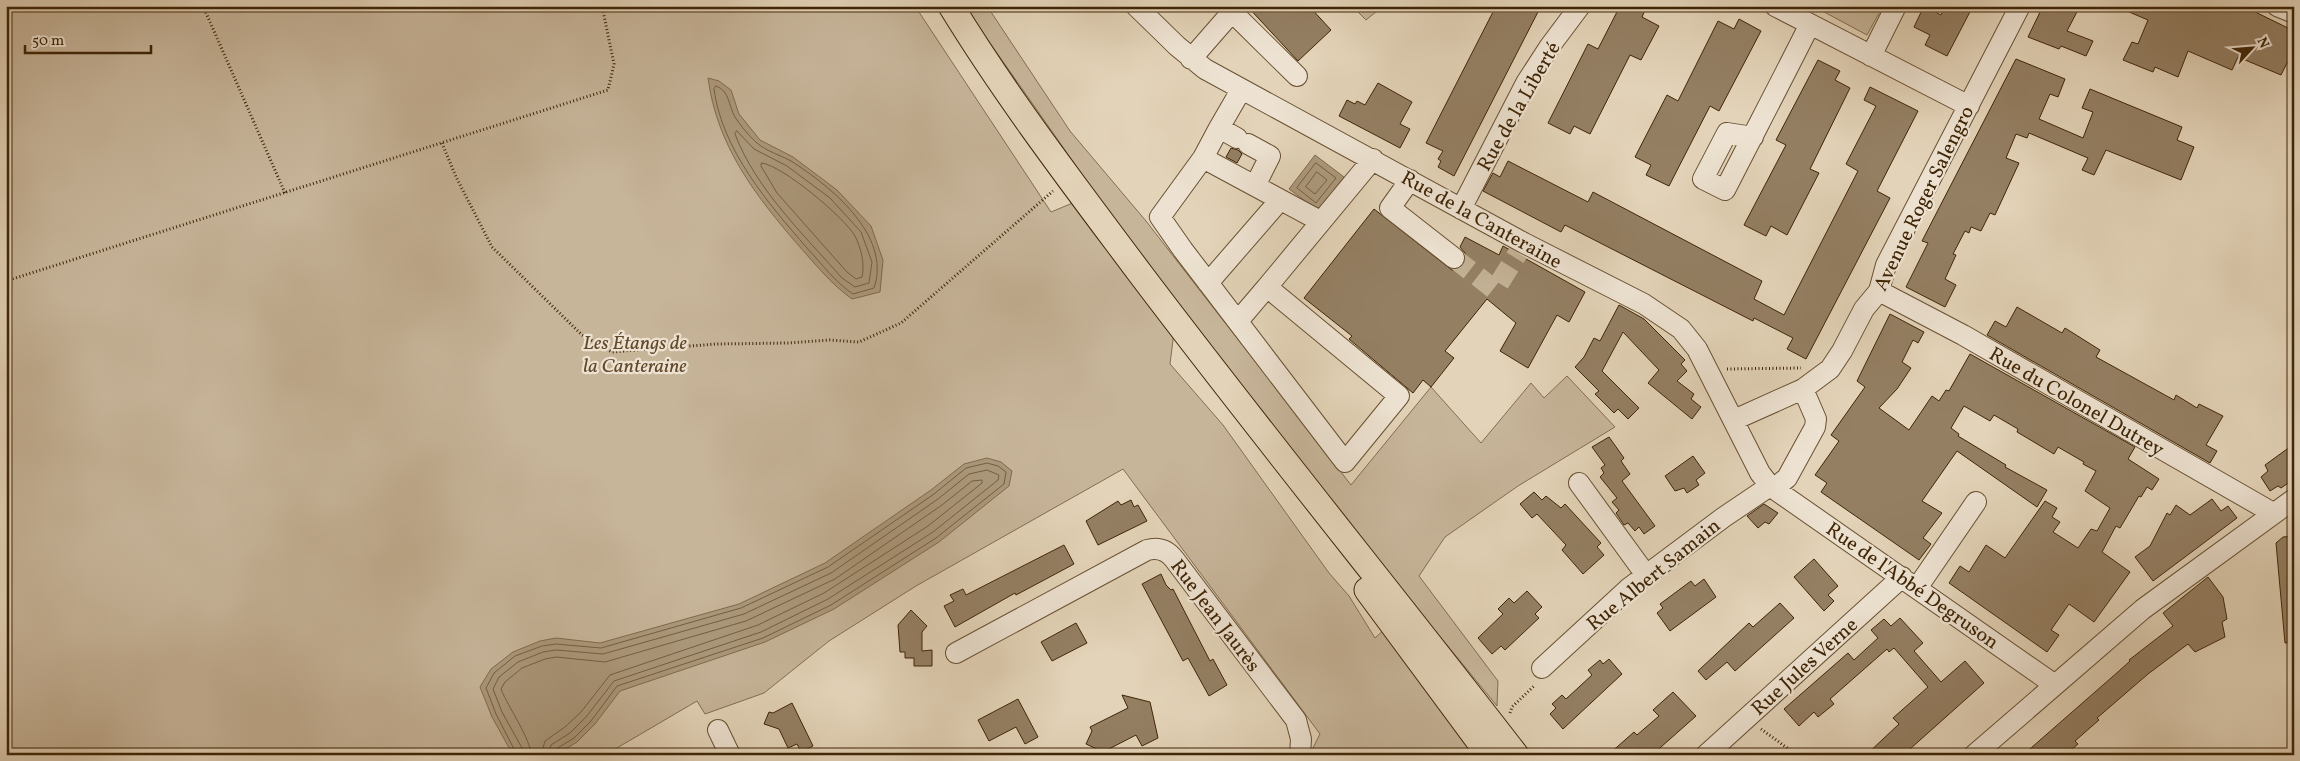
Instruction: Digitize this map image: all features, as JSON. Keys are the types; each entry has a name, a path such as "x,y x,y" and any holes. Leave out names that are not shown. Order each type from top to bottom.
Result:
{"main road":[{"path":"951,6 1000,82 1069,178 1233,396 1346,536 1516,755"},
{"path":"1233,396 1368,590 1489,755"}],"street":[{"name":"Rue de la Canteraine","path":"1136,6 1191,59 1241,90 1461,208 1521,248 1666,318 1688,336 1711,374 1760,473 1771,487"},
{"name":"Rue de la Liberté","path":"1461,208 1526,83 1550,46 1580,6"},
{"path":"1775,6 1969,106"},
{"path":"1871,56 1896,6"},
{"name":"Avenue Roger Salengro","path":"1734,420 1803,389 1831,367 1842,351 1864,309 1879,291 1886,265 2020,6"},
{"path":"2277,6 2294,14"},
{"path":"1191,59 1229,9 1297,76"},
{"path":"1752,136 1810,24"},
{"path":"1241,90 1235,137 1203,158 1160,216 1208,283 1345,462 1399,396 1267,287"},
{"path":"1235,137 1270,156 1255,186"},
{"path":"1203,158 1320,221"},
{"path":"1238,321 1372,159"},
{"path":"1410,180 1390,208 1454,258"},
{"path":"1208,283 1280,200"},
{"name":"Rue du Colonel Dutrey","path":"1879,291 1963,335 2273,513"},
{"name":"Rue Albert Samain","path":"1542,668 1646,575 1771,487 1787,478 1815,426 1816,419 1803,389"},
{"path":"1579,483 1646,575"},
{"name":"Rue de l'Abbé Degruson","path":"1771,487 1910,582 2054,685"},
{"name":"Rue Jules Verne","path":"1706,755 1746,718 1910,582 1976,502"},
{"path":"1974,755 2143,609 2273,513 2293,502"},
{"name":"Rue Jean Jaurès","path":"956,653 1147,550 1160,549 1167,552 1174,559 1296,720 1300,732 1300,755"},
{"path":"718,730 730,755"}],"path":[{"path":"203,6 284,193"},
{"path":"6,282 608,90 614,64 602,6"},
{"path":"442,143 456,177 492,247 582,335 612,352 716,344 788,344 830,340 859,342 901,323 1069,178"},
{"path":"1711,374 1721,370 1831,367"},
{"path":"1746,718 1797,755"}],"green space":[{"name":"Les Étangs de la Canteraine","path":"6,6 915,6 1051,212 1075,202 1174,332 1170,364 1223,425 1329,573 1349,596 1375,638 1384,630 1474,755 1313,755 1312,750 1320,734 1123,469 916,586 829,641 764,693 705,714 697,701 605,755 6,755"},
{"path":"964,6 987,6 1070,131 1146,221 1351,485 1431,387 1481,443 1531,383 1544,398 1567,376 1615,427 1518,486 1445,537 1419,576 1498,681 1497,706 1301,467 1147,267"},
{"path":"1352,6 1383,6 1366,20"},
{"path":"1813,6 1883,6 1867,35"}],"water":[{"path":"708,78 719,81 731,90 739,114 760,140 793,157 837,190 871,226 883,260 880,292 852,299 824,274 767,208 729,148 713,103"},
{"path":"1315,155 1344,177 1318,211 1289,189"},
{"path":"987,458 1001,462 1012,471 1009,486 939,542 834,609 765,642 620,691 595,724 577,742 556,755 513,755 492,717 480,687 491,669 513,652 540,641 556,638 600,643 739,604 825,563 931,490 964,464"}],"building":[{"path":"1247,6 1309,6 1331,30 1298,61"},
{"path":"1496,6 1541,6 1454,176 1438,167 1441,161 1438,159 1443,151 1426,143"},
{"path":"1620,6 1647,6 1642,17 1659,26 1641,60 1630,55 1590,134 1574,126 1570,134 1548,123 1588,44 1598,49"},
{"path":"1924,6 1941,15 1945,6 1973,6 1947,56 1925,45 1930,35 1914,27"},
{"path":"2043,6 2080,6 2067,31 2093,41 2086,56 2061,46 2059,49 2028,37"},
{"path":"2115,6 2243,6 2294,31 2294,64 2288,61 2281,75 2238,57 2232,70 2188,51 2178,77 2155,67 2153,72 2123,60 2132,42 2138,44 2148,20"},
{"path":"1739,19 1761,31 1719,111 1710,106 1669,186 1646,175 1651,165 1635,157 1667,95 1678,101 1718,21 1734,29"},
{"path":"2016,59 2065,79 2058,97 2050,94 2039,119 2083,138 2093,112 2082,108 2090,89 2182,127 2177,140 2194,147 2181,180 2106,150 2094,175 2082,170 2088,158 2029,133 2027,138 2016,134 2006,158 2019,163 1995,215 1990,213 1981,231 1971,227 1969,233 1965,231 1953,254 1956,255 1945,279 1956,285 1945,307 1906,287 1928,243 1922,241"},
{"path":"1818,60 1840,71 1835,80 1850,88 1810,169 1819,173 1787,235 1771,226 1766,236 1744,225 1786,145 1776,140"},
{"path":"1378,83 1412,102 1400,124 1410,129 1400,148 1339,116 1347,100 1355,104 1357,101 1365,105"},
{"path":"1870,87 1918,111 1877,191 1890,198 1806,359 1787,349 1793,338 1754,318 1753,321 1565,225 1561,232 1483,191 1493,173 1500,177 1508,161 1588,202 1593,192 1762,281 1754,299 1784,315 1858,171 1846,164 1876,106 1864,100"},
{"path":"1231,148 1238,150 1242,154 1237,163 1226,157"},
{"path":"1374,209 1452,270 1459,269 1466,260 1465,253 1460,247 1465,237 1499,255 1503,246 1585,292 1569,322 1557,315 1528,368 1500,351 1516,323 1487,299 1445,351 1454,358 1431,387 1423,380 1413,393 1349,339 1352,336 1304,298"},
{"path":"1619,305 1644,319 1685,360 1681,364 1687,371 1677,381 1694,394 1691,399 1701,407 1692,419 1648,383 1659,370 1623,332 1602,371 1639,408 1628,419 1618,409 1614,413 1595,394 1599,391 1575,367 1584,357 1594,338 1600,341"},
{"path":"2017,307 2062,333 2065,328 2100,350 2096,357 2174,400 2176,395 2197,408 2199,404 2223,416 2206,445 2217,451 2210,463 1987,335 1995,321 2006,327"},
{"path":"1890,314 1924,332 1918,343 1913,340 1902,362 1911,368 1897,389 1879,408 1909,430 1932,396 1939,401 1946,390 1949,391 1970,354 2135,447 2128,459 2159,479 2152,490 2147,487 2141,497 2139,496 2120,528 2116,526 2102,552 2130,572 2094,622 2069,604 2051,630 2059,635 2047,652 1949,583 1960,566 1969,572 1986,545 2005,558 2045,501 2057,508 2052,517 2060,522 2053,532 2078,548 2091,529 2097,531 2110,508 2085,491 2096,471 2083,464 2084,462 2058,447 2054,454 2017,432 2018,429 1994,415 1990,421 1964,406 1951,428 1959,434 1958,436 2006,465 2005,467 2047,490 2037,507 1957,451 1922,501 1942,513 1923,538 1931,544 1919,560 1821,492 1827,483 1815,475 1839,441 1831,435 1865,387 1857,381"},
{"path":"1609,437 1624,458 1621,461 1630,474 1622,481 1655,526 1644,534 1639,527 1635,531 1628,523 1624,525 1616,513 1619,510 1612,502 1617,498 1600,477 1604,473 1601,468 1605,465 1592,447"},
{"path":"2294,444 2294,479 2281,488 2278,486 2270,491 2261,477 2268,471 2265,465"},
{"path":"1693,456 1705,473 1696,480 1699,485 1687,493 1684,488 1675,491 1665,476"},
{"path":"1534,492 1542,500 1546,496 1561,508 1565,504 1601,543 1597,547 1604,555 1583,574 1562,550 1566,545 1537,514 1532,518 1520,504"},
{"path":"2212,499 2221,511 2228,506 2237,518 2153,581 2135,557 2150,546 2167,513 2170,515 2176,505 2190,515"},
{"path":"1131,500 1134,507 1138,505 1147,521 1098,545 1086,521 1118,501 1121,505"},
{"path":"1764,504 1778,513 1769,524 1765,522 1758,528 1747,516"},
{"path":"2294,536 2294,642 2285,643 2276,543 2283,537"},
{"path":"1064,545 1074,564 1016,595 1015,593 955,627 944,606 954,601 950,595 963,589 966,595"},
{"path":"1814,559 1838,586 1828,595 1834,601 1824,611 1794,577"},
{"path":"1161,574 1166,585 1171,590 1173,589 1210,661 1213,659 1227,685 1209,696 1188,658 1183,661 1142,584"},
{"path":"2208,577 2223,597 2227,619 2222,622 2225,637 2195,652 2188,644 2148,674 2097,718 2099,720 2075,741 2078,744 2065,755 2023,755 2119,671 2129,660 2173,626 2163,613"},
{"path":"1704,579 1716,597 1670,631 1657,613 1663,608 1660,604 1691,581 1695,586"},
{"path":"1527,591 1542,607 1535,614 1539,618 1505,650 1501,646 1492,654 1478,638 1503,614 1498,609 1509,598 1514,603"},
{"path":"1780,603 1794,618 1735,671 1727,662 1706,680 1698,671 1749,623 1753,627"},
{"path":"911,610 927,626 922,632 922,651 932,650 932,666 914,666 914,658 905,658 905,652 900,652 898,625"},
{"path":"1900,618 1923,643 1914,651 1941,682 1965,661 1984,683 1910,749 1916,755 1866,755 1899,724 1893,718 1928,687 1894,648 1889,652 1887,649 1830,699 1834,704 1818,717 1814,712 1799,726 1784,709 1848,653 1854,660 1878,638 1871,630 1884,619 1891,626"},
{"path":"1076,623 1087,643 1052,661 1041,642"},
{"path":"1609,659 1622,674 1563,729 1550,714 1556,708 1552,704 1562,695 1566,699 1592,675 1588,670 1600,660 1603,664"},
{"path":"1673,692 1696,716 1652,755 1608,755 1634,732 1637,735 1659,716 1653,710"},
{"path":"1122,695 1150,702 1158,738 1142,746 1136,735 1103,752 1086,744 1092,731 1090,727 1128,708"},
{"path":"1018,699 1038,737 1025,744 1016,727 989,741 978,720"},
{"path":"792,703 813,746 801,752 797,744 788,748 779,729 764,724 769,712 773,713"}],"tunnel":[{"path":"1454,258 1495,290 1518,253"}]}
